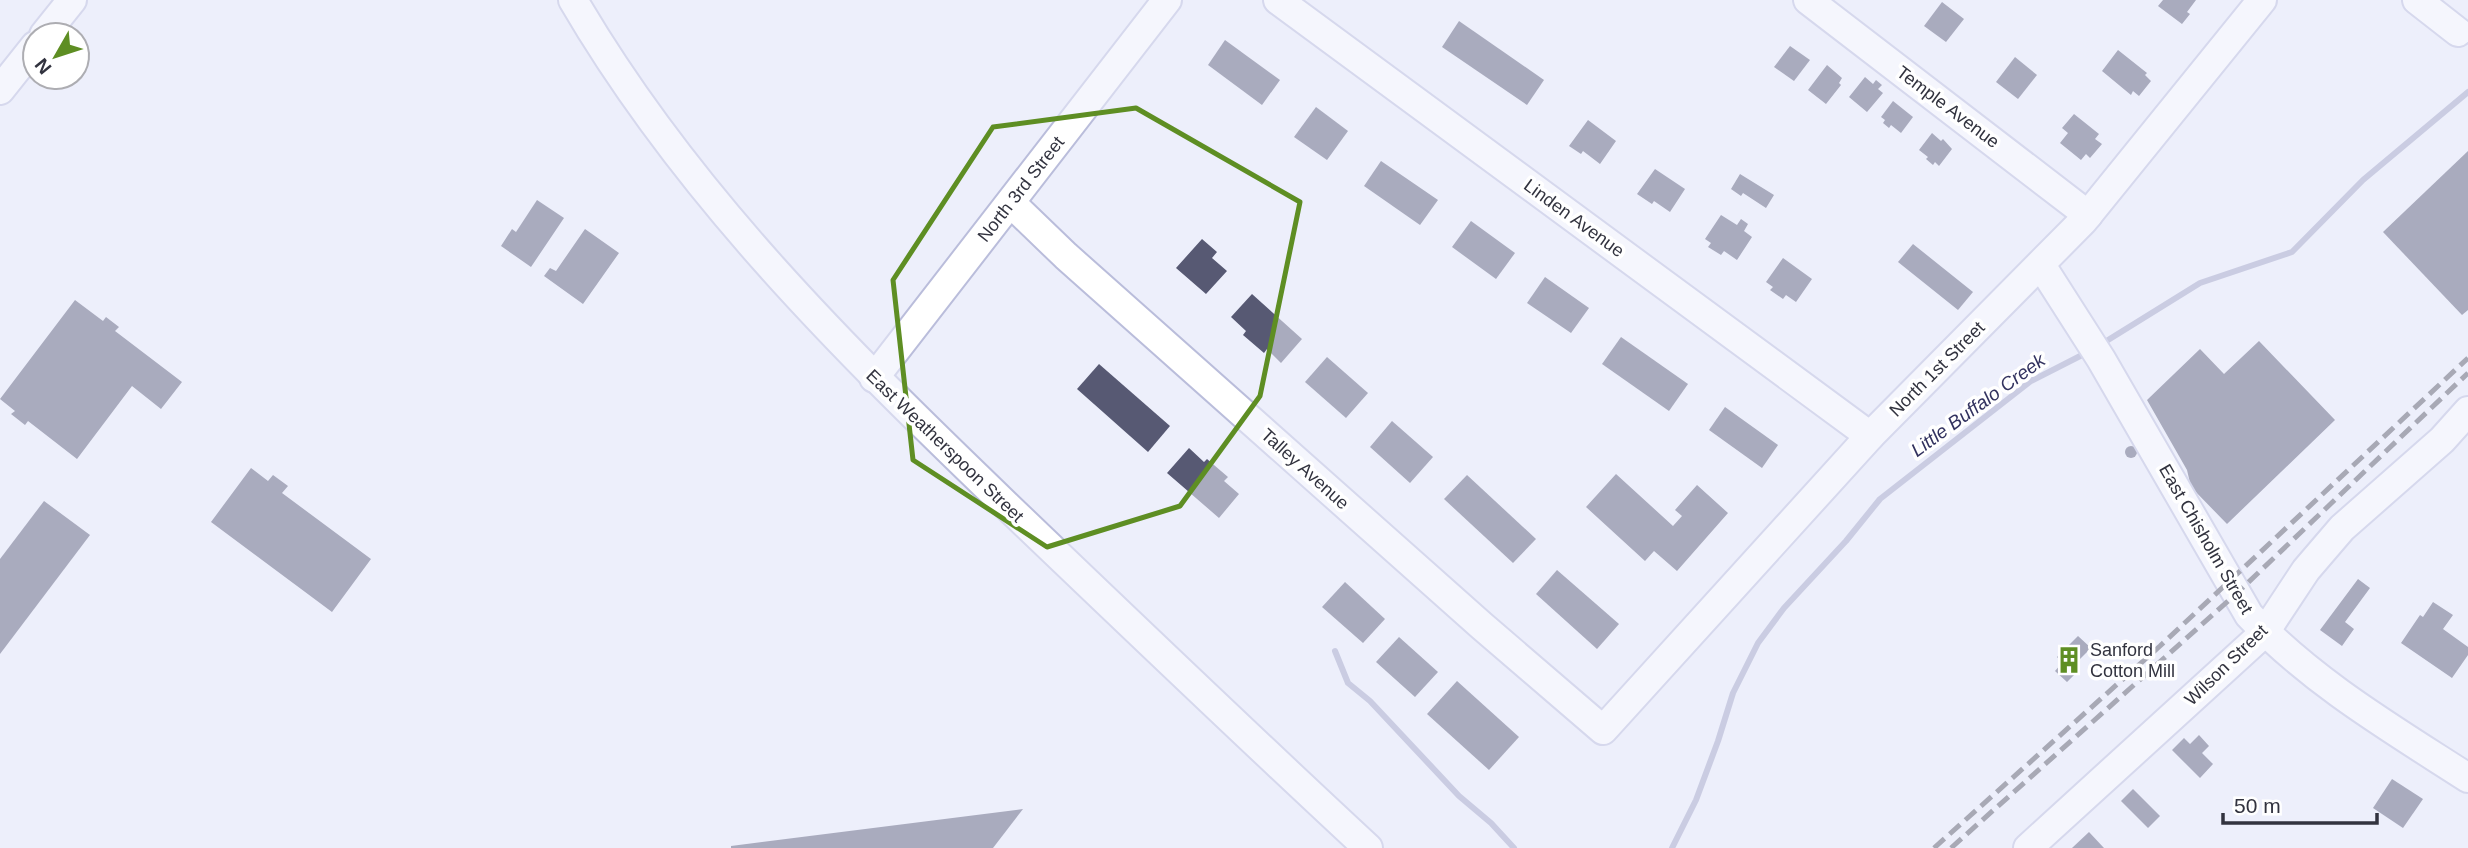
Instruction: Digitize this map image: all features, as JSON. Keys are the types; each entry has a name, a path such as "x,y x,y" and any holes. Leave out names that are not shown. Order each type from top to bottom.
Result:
{"street":[{"path":"55,21 72,0"},
{"name":"East Weatherspoon Street","path":"573,0 592,34 705,192 809,310 874,378 1211,702 1368,848"},
{"name":"North 3rd Street","path":"874,378 1167,0"},
{"name":"Linden Avenue","path":"1278,0 1870,436"},
{"name":"Temple Avenue","path":"1808,0 2088,215"},
{"name":"North 1st Street","path":"1603,730 1870,436 2088,215 2262,0"},
{"path":"2417,0 2458,32"},
{"path":"0,90 21,64"},
{"name":"Talley Avenue","path":"1011,203 1472,617 1603,730"},
{"name":"East Chisholm Street","path":"2041,265 2096,349 2249,615 2265,632 2344,697 2468,779"},
{"name":"Wilson Street","path":"2028,848 2265,632 2306,570 2342,528 2442,440 2468,411"}],"highlighted area":[{"path":"1136,108 1300,202 1260,396 1180,506 1047,547 913,460 893,280 993,127"}],"building":[{"path":"2163,0 2196,0 2182,24 2158,6"},
{"path":"1942,2 1964,19 1946,42 1924,26"},
{"path":"1459,21 1544,80 1527,105 1442,47"},
{"path":"1225,40 1280,80 1262,105 1208,65"},
{"path":"1790,46 1810,60 1794,81 1774,67"},
{"path":"2118,50 2147,73 2145,75 2151,81 2139,96 2133,91 2131,95 2102,71"},
{"path":"2015,57 2037,75 2018,99 1996,82"},
{"path":"1827,65 1842,78 1839,83 1841,85 1826,104 1808,90"},
{"path":"1865,77 1873,84 1876,80 1882,85 1878,89 1883,93 1867,112 1849,97"},
{"path":"1893,101 1913,117 1901,133 1891,125 1889,128 1881,117"},
{"path":"1316,107 1348,131 1327,160 1294,137"},
{"path":"2074,114 2099,134 2095,139 2102,144 2090,158 2086,154 2081,160 2060,143 2068,133 2062,128"},
{"path":"1588,120 1616,141 1600,164 1583,151 1581,154 1569,146"},
{"path":"1932,133 1941,141 1943,139 1952,149 1939,166 1935,162 1933,165 1919,150"},
{"path":"2468,151 2468,310 2462,315 2383,232"},
{"path":"1381,161 1438,200 1420,225 1364,186"},
{"path":"1655,169 1685,189 1670,212 1637,194"},
{"path":"1740,174 1774,195 1766,208 1743,193 1741,196 1731,189"},
{"path":"537,200 564,218 531,267 501,246 512,229 516,232"},
{"path":"1721,215 1737,225 1741,219 1748,224 1744,231 1752,237 1737,260 1724,251 1721,255 1708,247 1711,243 1705,239"},
{"path":"1471,221 1515,253 1496,279 1452,247"},
{"path":"585,229 619,253 583,304 544,276 550,268 556,271"},
{"path":"1202,239 1217,252 1212,258 1227,271 1206,294 1176,268"},
{"path":"1913,244 1973,292 1958,310 1898,262"},
{"path":"1783,258 1812,279 1796,302 1786,295 1783,299 1770,290 1773,287 1766,282"},
{"path":"1545,277 1589,308 1571,333 1527,303"},
{"path":"1252,294 1302,339 1281,363 1267,349 1264,353 1243,335 1246,331 1231,317"},
{"path":"75,300 103,321 106,317 119,327 115,331 182,382 161,409 132,386 77,459 28,421 25,425 11,414 15,411 0,399"},
{"path":"1621,337 1688,384 1669,411 1602,364"},
{"path":"2259,341 2335,420 2227,524 2191,487 2187,470 2147,400 2200,349 2224,374"},
{"path":"1327,357 1368,393 1346,418 1305,382"},
{"path":"1099,364 1170,426 1148,452 1077,389"},
{"path":"1725,407 1778,445 1762,468 1709,430"},
{"path":"1392,421 1433,457 1410,483 1370,447"},
{"path":"2131,446 2137,452 2131,458 2125,452"},
{"path":"1189,448 1204,462 1207,459 1228,477 1224,481 1239,494 1219,518 1167,473"},
{"path":"251,468 268,481 273,475 288,486 282,493 371,559 332,612 211,522"},
{"path":"1616,474 1673,526 1682,516 1675,510 1697,485 1728,513 1677,571 1654,551 1645,561 1586,507"},
{"path":"1467,475 1536,539 1513,563 1444,499"},
{"path":"44,501 90,535 0,654 0,559"},
{"path":"1557,570 1619,624 1597,649 1536,594"},
{"path":"2358,579 2370,588 2345,622 2354,629 2342,646 2320,630"},
{"path":"1345,582 1385,619 1363,643 1322,607"},
{"path":"2433,602 2453,615 2443,629 2468,647 2468,655 2452,678 2401,643 2420,615 2423,617"},
{"name":"Sanford Cotton Mill","path":"2078,636 2091,648 2072,667 2077,672 2067,682 2055,671 2062,663 2057,657"},
{"path":"1399,637 1438,672 1415,697 1376,662"},
{"path":"1457,681 1519,737 1489,770 1427,714"},
{"path":"2199,735 2209,746 2202,753 2213,764 2200,778 2172,750 2184,738 2190,744"},
{"path":"2392,779 2423,799 2403,828 2373,808"},
{"path":"2133,789 2160,816 2148,828 2121,801"},
{"path":"1023,809 993,848 731,848 731,846"},
{"path":"2089,832 2104,848 2072,848"}],"waterway":[{"name":"Little Buffalo Creek","path":"2100,345 2200,283 2292,252 2363,180 2468,92"},
{"name":"Little Buffalo Creek","path":"1672,848 1696,800 1733,693 1758,643 1784,608 1846,541 1880,499 2031,381 2088,352"},
{"path":"1335,651 1348,683 1370,701 1459,796 1491,823 1514,848"}],"railway":[{"path":"1934,848 2160,646 2468,358"},
{"path":"1951,848 2236,594 2468,373"}],"place":[{"name":"Sanford Cotton Mill","path":"2069,660"}]}
